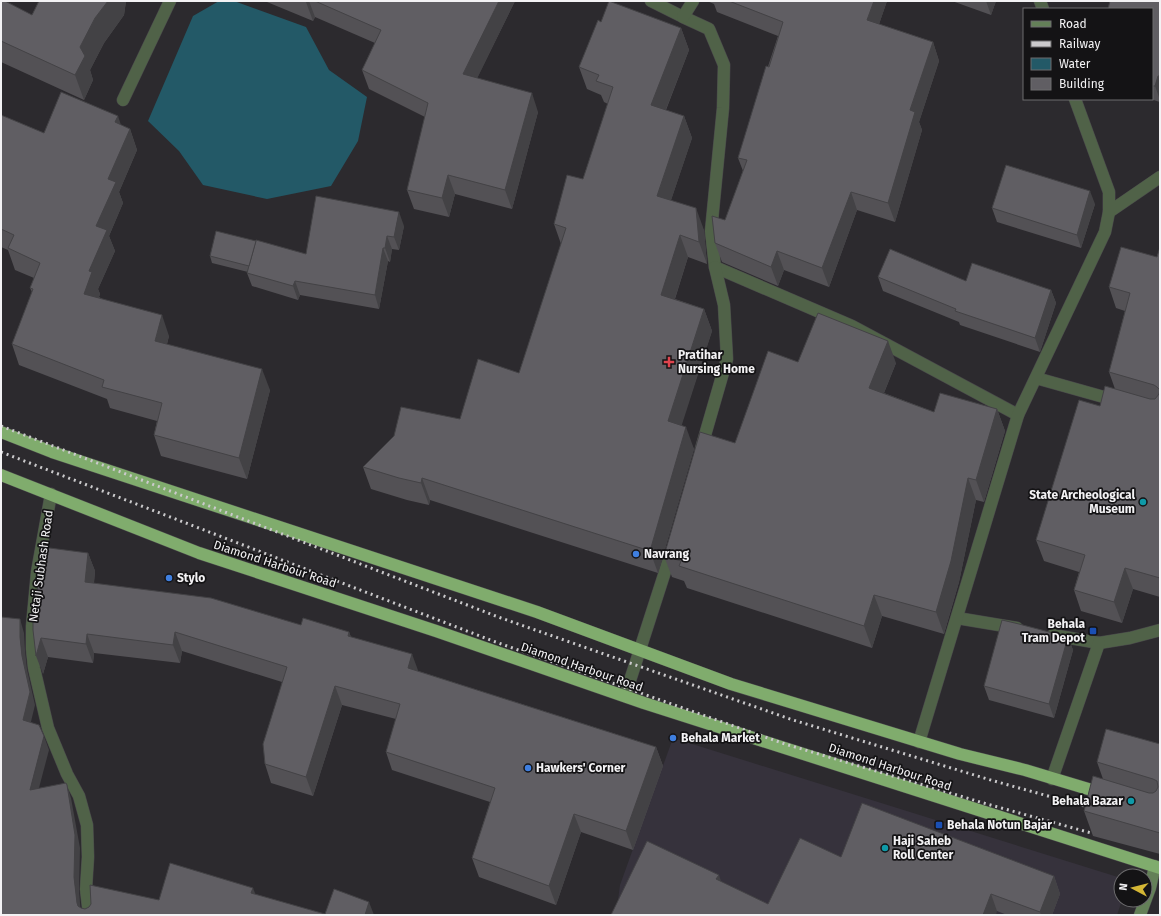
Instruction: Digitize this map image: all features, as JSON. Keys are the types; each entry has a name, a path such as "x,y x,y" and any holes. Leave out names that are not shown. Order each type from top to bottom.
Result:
{"highway":[{"path":"1,432 52,452 537,612 731,684 919,742 1024,770 1114,797"},
{"name":"Diamond Harbour Road","path":"1,475 199,553 436,631 625,696 1158,867"}],"street":[{"path":"123,100 170,1"},
{"path":"651,1 709,29 724,65 723,108 711,231 715,267 724,305 727,359 699,457"},
{"path":"683,17 693,1"},
{"path":"919,742 1018,415 1105,232 1109,212 1109,192 1075,100"},
{"path":"1109,212 1160,177"},
{"path":"715,267 852,326 1018,415"},
{"path":"1036,378 1129,404"},
{"name":"Netaji Subhash Road","path":"51,494 37,572 32,626 32,649 34,668 48,728 67,774 79,796 88,825 86,890 89,915"},
{"path":"625,696 676,537"},
{"path":"957,618 1036,631 1099,644 1160,630"},
{"path":"1052,779 1099,644"},
{"path":"1140,915 1158,867"}],"shaded area":[{"name":"Behala Notun Bajar","path":"673,738 1113,876 1113,908 1119,908 1117,915 616,915 620,885"}],"water":[{"path":"219,1 234,1 306,27 329,70 367,97 358,141 331,186 267,199 203,185 179,151 148,121 193,16"}],"building":[{"path":"1,1 5,1 32,15 39,1 108,1 95,18 80,47 85,56 75,75 1,41"},
{"path":"315,1 499,1 463,74 532,93 505,190 448,175 442,198 407,190 428,103 362,70 381,30"},
{"path":"609,1 681,28 651,105 684,116 657,196 696,208 699,242 680,235 661,295 704,309 668,421 686,427 650,551 422,478 421,483 363,467 394,436 401,407 460,419 478,359 519,373 566,228 554,224 567,175 583,179 613,87 596,81 599,75 579,67 598,20 601,22"},
{"path":"729,1 874,1 867,20 933,42 910,110 915,112 888,203 851,192 822,268 777,251 771,267 715,243 712,216 725,220 747,160 738,158 766,66 769,67 783,22"},
{"path":"1110,1 1160,1 1160,76 1158,76 1155,86 1153,86 1153,8 1108,8"},
{"path":"61,92 118,116 115,122 130,129 108,179 116,182 96,226 107,230 89,271 92,272 84,294 162,315 155,341 262,369 239,458 154,435 162,403 102,387 104,380 12,344 33,289 30,288 40,263 8,248 14,235 1,229 1,115 44,133"},
{"path":"1006,165 1090,191 1077,235 992,208"},
{"path":"316,196 399,212 394,237 387,236 385,248 383,248 375,295 295,281 293,286 247,273 256,240 306,254"},
{"path":"216,231 256,241 249,266 210,256"},
{"path":"1121,247 1157,257 1160,247 1160,390 1154,385 1109,372 1130,293 1109,287"},
{"path":"890,249 966,281 972,263 1051,290 1035,338 955,311 956,309 878,277"},
{"path":"818,313 888,341 869,388 934,412 940,393 997,409 976,480 968,478 951,561 936,612 874,595 864,626 679,566 681,561 664,556 700,432 735,443 768,351 798,362"},
{"path":"1105,386 1150,399 1155,399 1160,390 1160,578 1125,568 1114,602 1074,590 1085,555 1036,540 1079,400 1100,406"},
{"path":"42,547 88,553 85,582 211,598 301,625 303,618 349,632 348,636 412,654 408,668 656,747 626,831 574,814 549,886 472,858 495,788 386,752 400,704 335,686 306,777 265,764 263,744 287,667 175,632 173,645 87,634 86,644 41,638 36,656 33,616 34,617"},
{"path":"1,617 20,619 22,656 30,692 23,720 39,725 44,736 30,790 66,783 67,785 75,835 74,877 78,906 85,909 91,904 90,885 159,900 170,863 253,888 251,893 325,914 334,889 369,902 365,915 1,915"},
{"path":"1002,620 1068,637 1049,704 984,686"},
{"path":"1106,729 1160,744 1160,833 1084,811 1093,776 1149,793 1156,791 1158,787 1157,781 1153,779 1097,762"},
{"path":"862,803 1054,876 1040,912 991,894 983,915 611,915 647,841 719,875 716,879 768,904 800,838 841,857"}],"railway":[{"path":"1,426 501,618 793,720 994,781 1095,809"},
{"path":"1,452 493,641 785,744 987,804 1102,836"}],"place":[{"name":"Pratihar Nursing Home","path":"669,362"},
{"name":"State Archeological Museum","path":"1143,502"},
{"name":"Navrang","path":"636,554"},
{"name":"Stylo","path":"169,578"},
{"name":"Behala Tram Depot","path":"1093,631"},
{"name":"Behala Market","path":"673,738"},
{"name":"Hawkers' Corner","path":"528,768"},
{"name":"Behala Bazar","path":"1131,801"},
{"name":"Behala Notun Bajar","path":"939,825"},
{"name":"Haji Saheb Roll Center","path":"885,848"}]}
